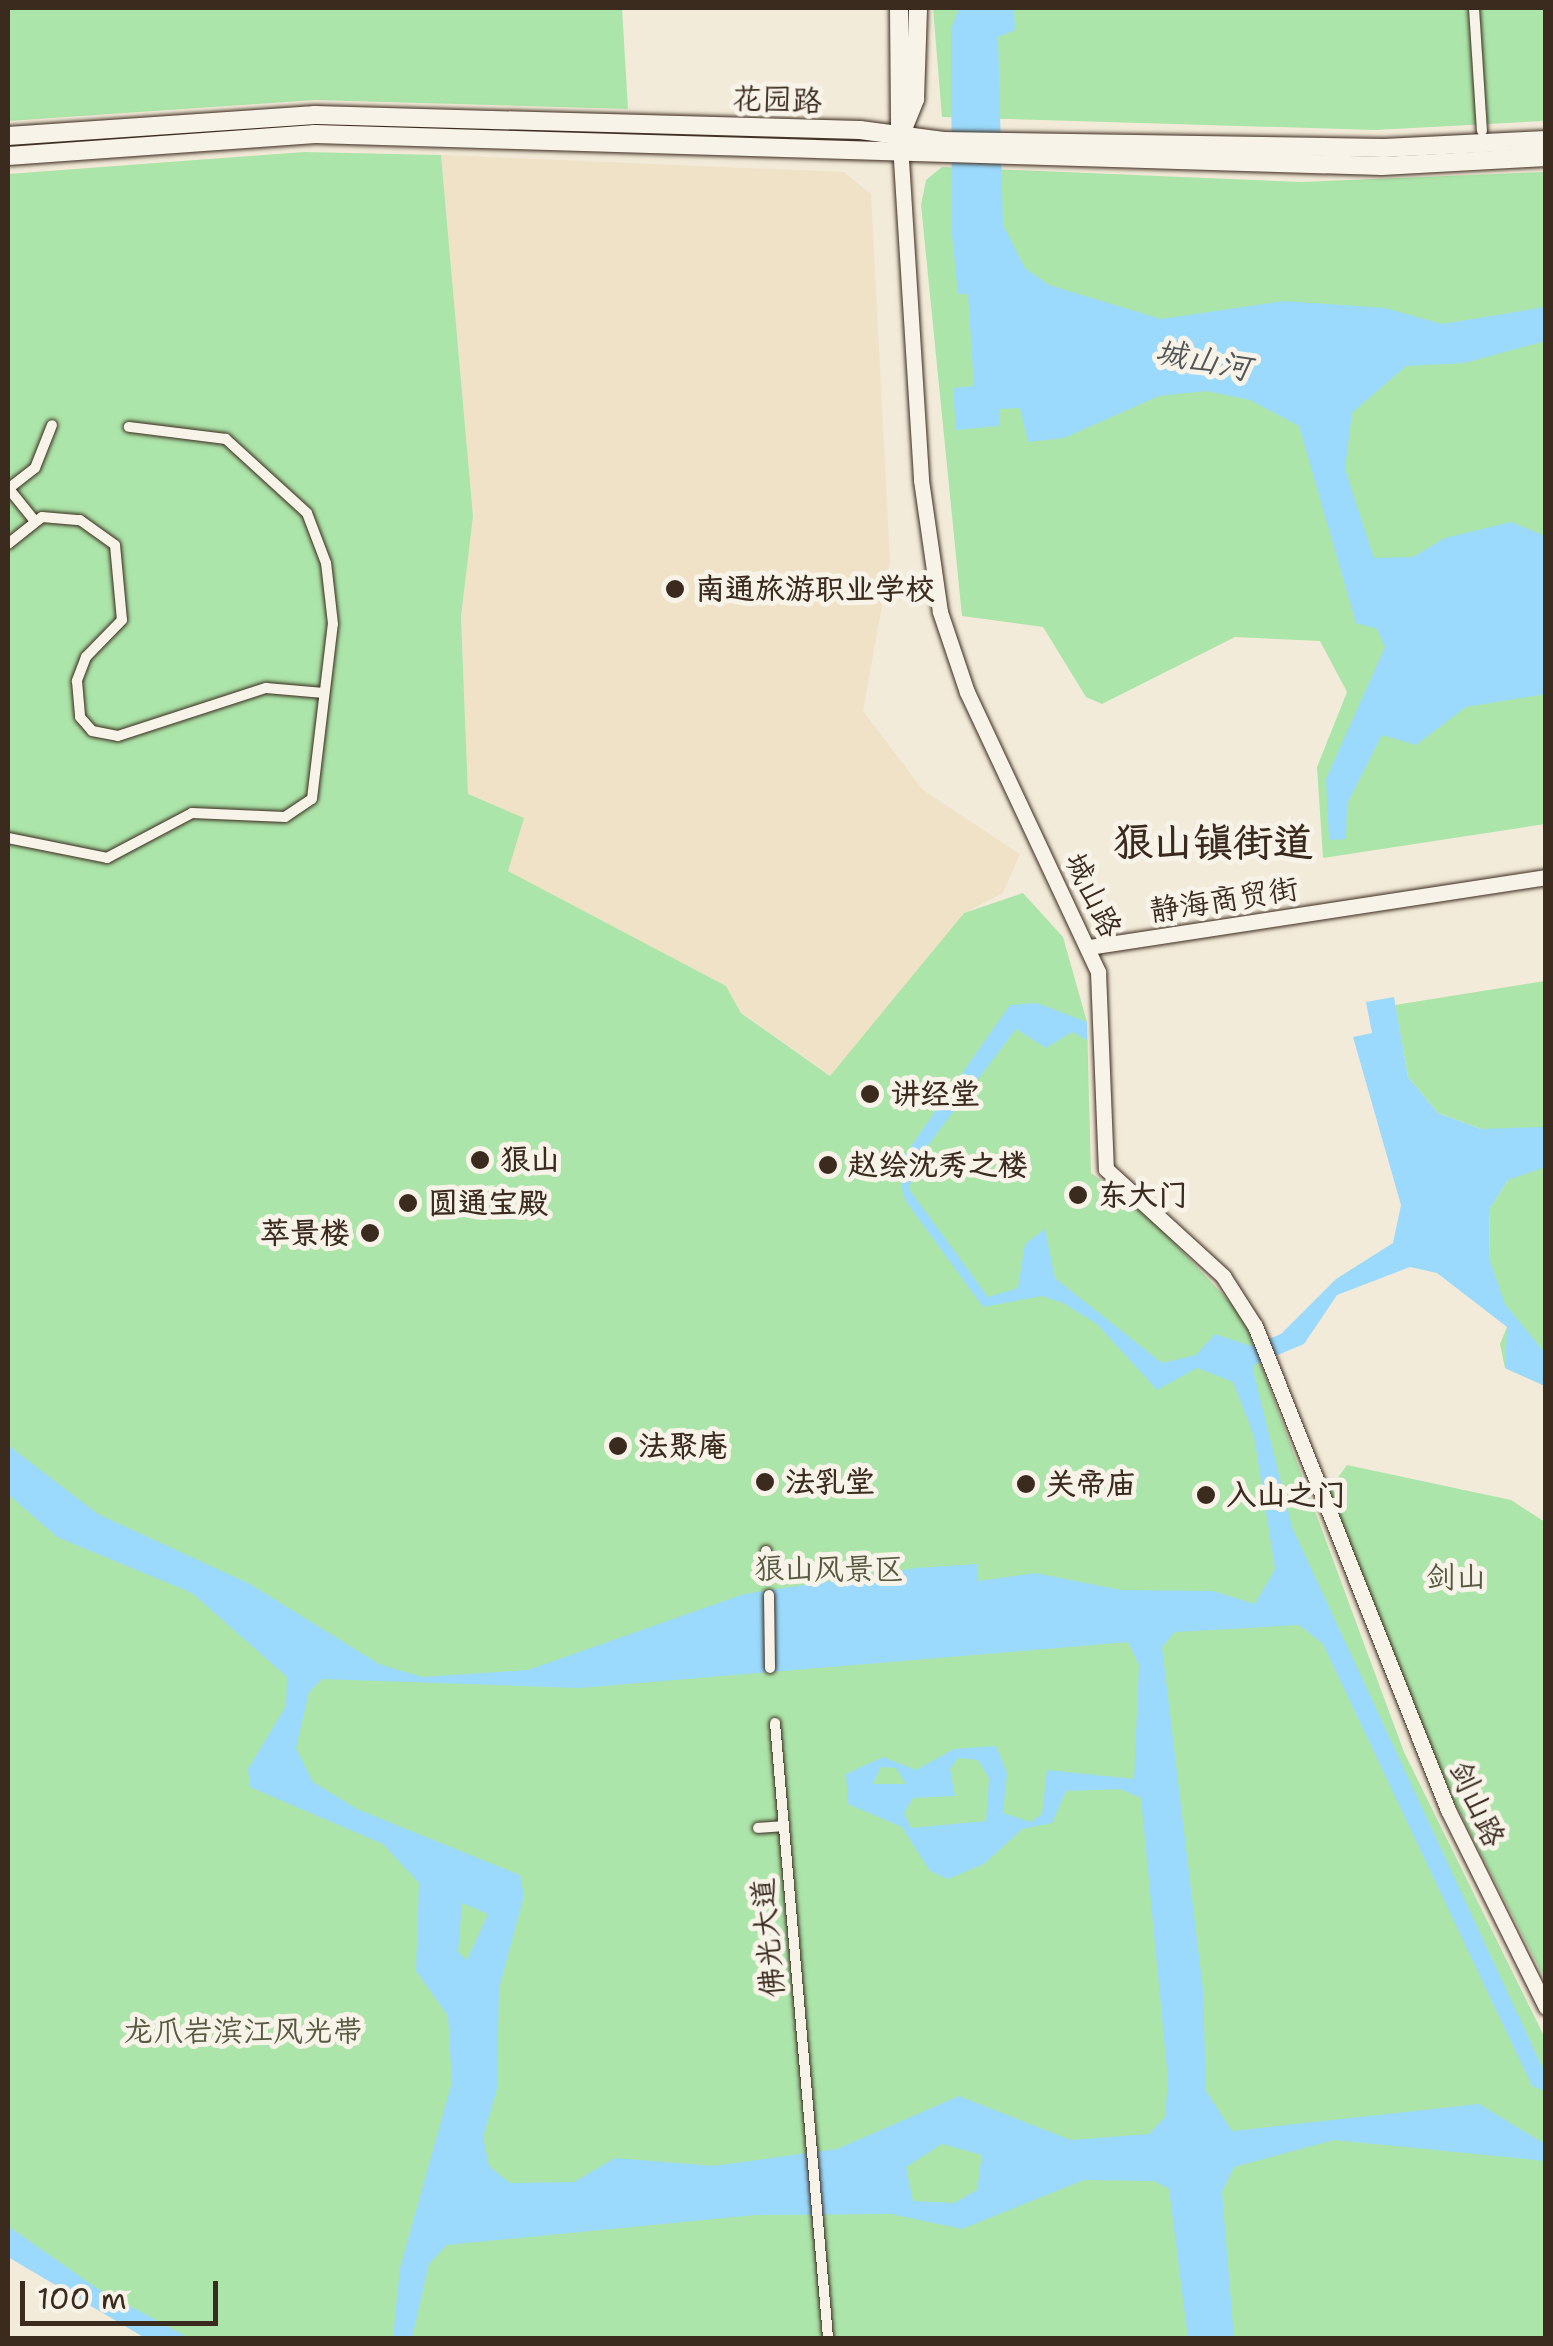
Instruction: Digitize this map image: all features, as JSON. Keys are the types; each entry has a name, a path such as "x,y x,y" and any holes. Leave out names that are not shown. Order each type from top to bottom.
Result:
{"main road":[{"name":"城山路","path":"899,8 901,134"},
{"name":"城山路","path":"901,134 915,99 918,8"},
{"name":"花园路","path":"8,136 314,116 901,134 943,148"},
{"name":"花园路","path":"8,156 315,134 899,154 943,148 1384,148 1546,140"},
{"name":"花园路","path":"999,149 1382,166 1546,158"}],"street":[{"path":"1474,8 1482,131"},
{"name":"城山路","path":"901,134 899,154 921,480 940,612 1000,769 1089,946 1106,1169 1223,1276 1255,1326 1369,1620"},
{"path":"33,519 8,489 35,468 52,425"},
{"path":"8,838 108,858 192,813 300,815 312,799 332,591 316,534 293,493 226,439 129,427"},
{"path":"8,544 33,519 80,520 120,556 122,620 86,657 77,680 80,716 92,732 118,736 266,688 324,693"},
{"name":"静海商贸街","path":"1089,946 1546,877"},
{"path":"766,1551 767,1574"},
{"path":"769,1595 770,1668"},
{"name":"剑山路","path":"1369,1620 1448,1810 1546,2007"},
{"name":"佛光大道","path":"774,1723 828,2338"},
{"path":"758,1828 784,1826"}],"shaded area":[{"name":"南通旅游职业学校","path":"441,155 844,172 871,194 890,561 863,711 923,790 1020,854 1003,893 964,913 831,1076 741,1012 726,986 508,871 468,794 461,617 473,516"}],"green space":[{"path":"8,8 622,8 628,109 315,100 8,121"},
{"path":"933,8 1545,8 1545,121 1375,130 942,117"},
{"name":"狼山风景区","path":"304,152 441,155 473,516 461,617 468,794 524,818 508,871 726,986 741,1013 830,1076 964,913 1023,893 1063,937 1087,1022 1091,1173 1147,1214 1243,1316 1404,1752 1545,2038 1545,2338 168,2338 8,2240 8,174"},
{"path":"942,167 1301,182 1545,172 1545,824 1323,858 1317,767 1347,692 1320,641 1235,637 1102,704 1086,697 1043,627 962,616 921,205 926,180"},
{"path":"1545,981 1545,1386 1505,1368 1500,1344 1507,1327 1489,1258 1490,1208 1508,1180 1481,1129 1438,1113 1408,1077 1395,1005"},
{"name":"剑山","path":"1347,1465 1511,1500 1545,1522 1545,1979 1454,1801 1349,1555 1329,1490"}],"water":[{"name":"城山河","path":"959,8 1014,8 1015,30 998,37 1003,225 1025,268 1049,285 1161,319 1284,301 1385,308 1442,324 1545,307 1545,341 1465,363 1406,366 1352,413 1345,469 1374,558 1413,557 1445,538 1511,522 1545,536 1546,694 1466,707 1416,745 1382,735 1347,804 1346,839 1329,840 1326,779 1385,647 1377,629 1356,623 1299,426 1250,400 1206,391 1159,396 1064,438 1028,442 1020,408 1000,409 999,426 956,430 953,388 974,386 968,294 958,294 952,236 951,29"},
{"path":"1394,997 1408,1077 1438,1113 1481,1129 1545,1127 1545,1167 1508,1180 1490,1208 1489,1258 1505,1304 1545,1353 1545,1386 1505,1368 1507,1327 1437,1273 1410,1267 1337,1295 1304,1344 1254,1365 1254,1374 1292,1527 1545,2073 1545,2091 1532,2086 1323,1644 1299,1625 1175,1632 1162,1647 1203,1990 1206,2091 1232,2131 1479,2104 1545,2144 1545,2161 1334,2140 1234,2167 1222,2192 1234,2338 1188,2338 1169,2189 1154,2181 1084,2180 962,2229 891,2214 755,2215 447,2245 429,2264 412,2338 393,2338 400,2268 452,2082 448,2016 416,1971 419,1883 383,1844 250,1787 248,1769 286,1706 287,1677 192,1593 57,1537 8,1494 8,1445 98,1514 250,1584 379,1664 422,1677 528,1670 744,1594 916,1568 977,1564 978,1581 1035,1573 1121,1590 1213,1591 1255,1604 1275,1569 1254,1436 1233,1382 1197,1368 1157,1390 1097,1324 1063,1303 1042,1296 983,1307 905,1200 897,1166 1010,1005 1037,1003 1087,1022 1087,1040 1072,1032 1046,1048 1016,1029 916,1161 909,1189 988,1297 1018,1288 1025,1244 1045,1229 1055,1278 1162,1363 1196,1355 1215,1334 1251,1346 1281,1334 1336,1279 1393,1243 1401,1205 1353,1037 1372,1033 1366,1002","holes":["1128,1642 1139,1665 1134,1779 1047,1770 1042,1814 1031,1822 1003,1813 1007,1773 996,1746 954,1749 916,1770 883,1757 846,1774 848,1804 902,1827 930,1871 948,1879 984,1864 1022,1829 1052,1823 1066,1791 1120,1789 1141,1798 1168,2080 1165,2117 1149,2134 1071,2140 959,2096 837,2149 714,2166 615,2158 574,2182 510,2183 489,2166 483,2137 497,2089 499,1988 524,1896 520,1875 357,1809 313,1782 296,1748 309,1692 322,1679 580,1688","958,1758 978,1760 989,1778 986,1821 911,1828 904,1813 913,1798 955,1796 950,1769","881,1767 896,1768 906,1784 873,1784","462,1903 488,1914 467,1960 458,1952","942,2144 982,2155 977,2190 954,2203 913,2201 906,2167"]},
{"path":"8,2226 95,2287 189,2338 145,2338 8,2257"}],"place":[{"name":"南通旅游职业学校","path":"675,589"},
{"name":"讲经堂","path":"870,1094"},
{"name":"狼山","path":"480,1160"},
{"name":"赵绘沈秀之楼","path":"828,1165"},
{"name":"东大门","path":"1078,1195"},
{"name":"圆通宝殿","path":"408,1203"},
{"name":"萃景楼","path":"370,1233"},
{"name":"法聚庵","path":"618,1446"},
{"name":"法乳堂","path":"765,1482"},
{"name":"关帝庙","path":"1026,1484"},
{"name":"入山之门","path":"1206,1495"}],"district":[{"name":"狼山镇街道","path":"1213,842"}],"park label":[{"name":"龙爪岩滨江风光带","path":"243,2031"}]}
